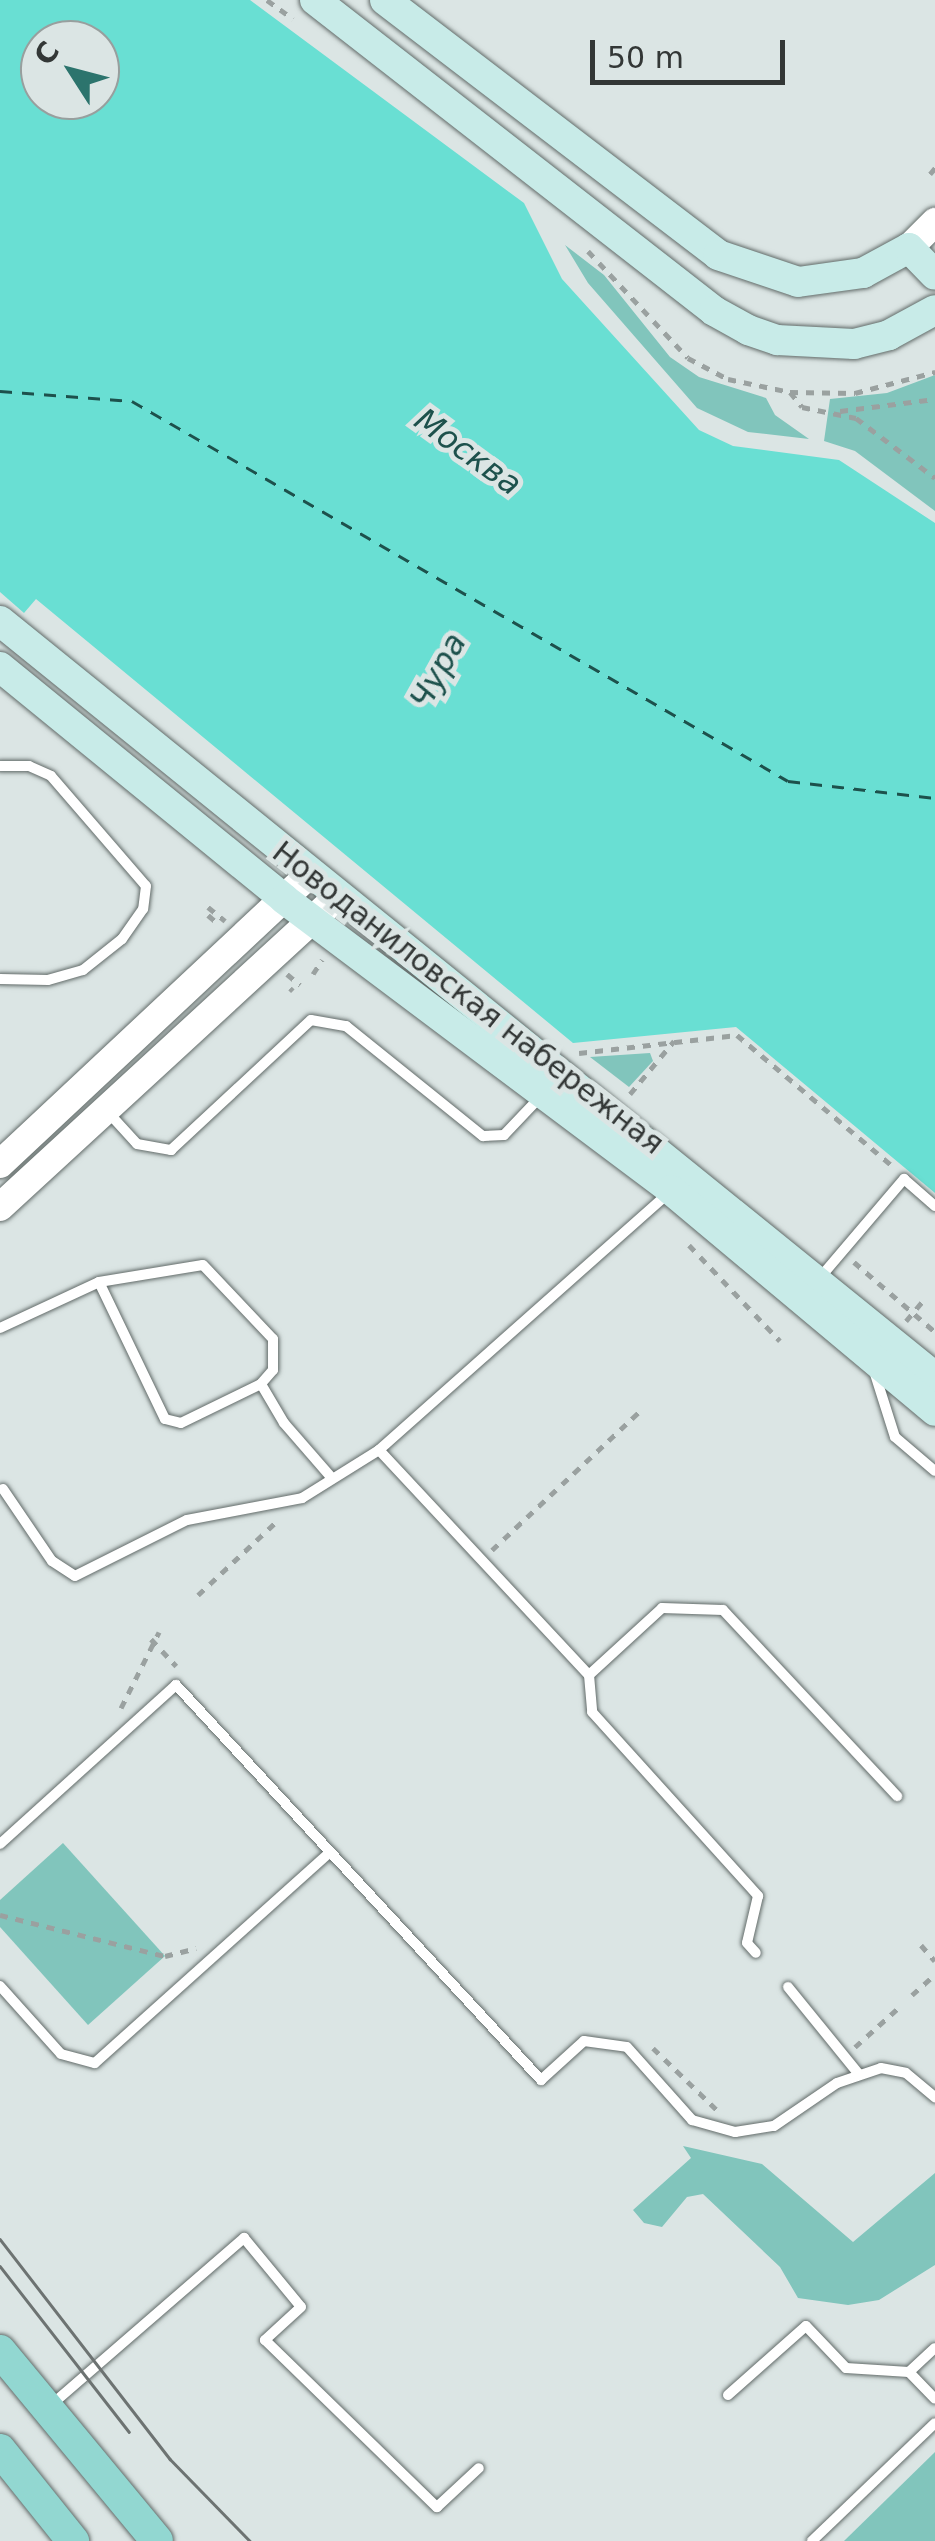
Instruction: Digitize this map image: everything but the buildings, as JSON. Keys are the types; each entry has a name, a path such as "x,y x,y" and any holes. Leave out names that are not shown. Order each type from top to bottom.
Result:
{"main road":[{"path":"315,0 714,311 748,330 778,340 854,344 935,310"},
{"path":"384,0 718,255 798,282 863,273 909,248 935,275"},
{"name":"Новоданиловская набережная","path":"0,621 935,1377"},
{"name":"Новоданиловская набережная","path":"0,667 284,898 545,1091 671,1190 935,1411"},
{"path":"0,2351 157,2541"},
{"path":"0,2450 73,2541"}],"street":[{"path":"909,248 935,222"},
{"path":"0,1164 310,874"},
{"path":"0,1206 338,896"}],"lane":[{"path":"0,766 29,766 51,776 146,886 143,909 122,939 83,970 48,980 0,978"},
{"path":"105,1110 138,1144 171,1150 310,1020 346,1026 483,1136 504,1135 545,1091"},
{"path":"818,1280 904,1179 935,1206"},
{"path":"4,1489 52,1561 75,1576 187,1520 302,1498 379,1450 671,1190"},
{"path":"0,1328 99,1282 203,1265 273,1339 273,1370 261,1384 181,1423 165,1420 99,1282"},
{"path":"869,1354 895,1436 935,1471"},
{"path":"261,1384 284,1424 331,1477"},
{"path":"379,1450 589,1675 592,1712 758,1896 747,1944 756,1953"},
{"path":"589,1675 662,1608 723,1610 897,1796"},
{"path":"0,1844 176,1685 541,2080 584,2041 627,2047 692,2120 735,2132 774,2126 858,2073 906,2073 935,2097"},
{"path":"0,1986 61,2054 95,2063 330,1852"},
{"path":"788,1987 858,2073"},
{"path":"45,2410 244,2238 301,2307 265,2340 437,2507 479,2468"},
{"path":"728,2395 806,2326 846,2368 909,2372 935,2399"},
{"path":"909,2372 935,2348"},
{"path":"812,2541 935,2422"}],"path":[{"path":"790,392 802,406 856,418 935,478"},
{"path":"832,412 935,399"},
{"path":"208,915 215,921"},
{"path":"572,1054 675,1039 736,1035 904,1176"},
{"path":"628,1096 675,1039"},
{"path":"688,1243 780,1342"},
{"path":"842,1251 935,1332"},
{"path":"904,1323 924,1301"},
{"path":"482,1559 642,1409"},
{"path":"198,1595 302,1498"},
{"path":"108,1720 122,1708 159,1632"},
{"path":"0,1915 165,1956 236,1938"},
{"path":"920,1945 935,1961"},
{"path":"912,1995 935,1974"},
{"path":"846,2056 897,2009"},
{"path":"644,2047 661,2050 722,2116"}],"green space":[{"path":"565,245 604,275 670,357 699,377 766,398 775,415 809,439 748,432 697,408 588,283"},
{"path":"935,375 935,511 855,451 824,441 830,399 887,393"},
{"path":"650,1053 653,1061 629,1087 590,1057"},
{"path":"63,1843 165,1956 88,2025 0,1927 0,1900"},
{"path":"683,2146 762,2164 853,2242 935,2173 935,2265 879,2300 848,2305 798,2298 780,2267 703,2194 687,2197 662,2227 644,2223 633,2210 691,2158"},
{"path":"935,2452 935,2541 844,2541"}],"water":[{"path":"0,0 250,0 524,203 562,279 699,430 733,446 839,460 935,523 935,1193 736,1027 573,1043 36,599 24,613 0,592"}],"ferry route":[{"path":"0,391 132,401 788,781 935,798"}],"tram line":[{"path":"0,2239 170,2459 250,2541"},
{"path":"0,2266 129,2432"}],"water label":[{"name":"Москва","path":"468,452"},
{"name":"Чура","path":"438,671"}]}
